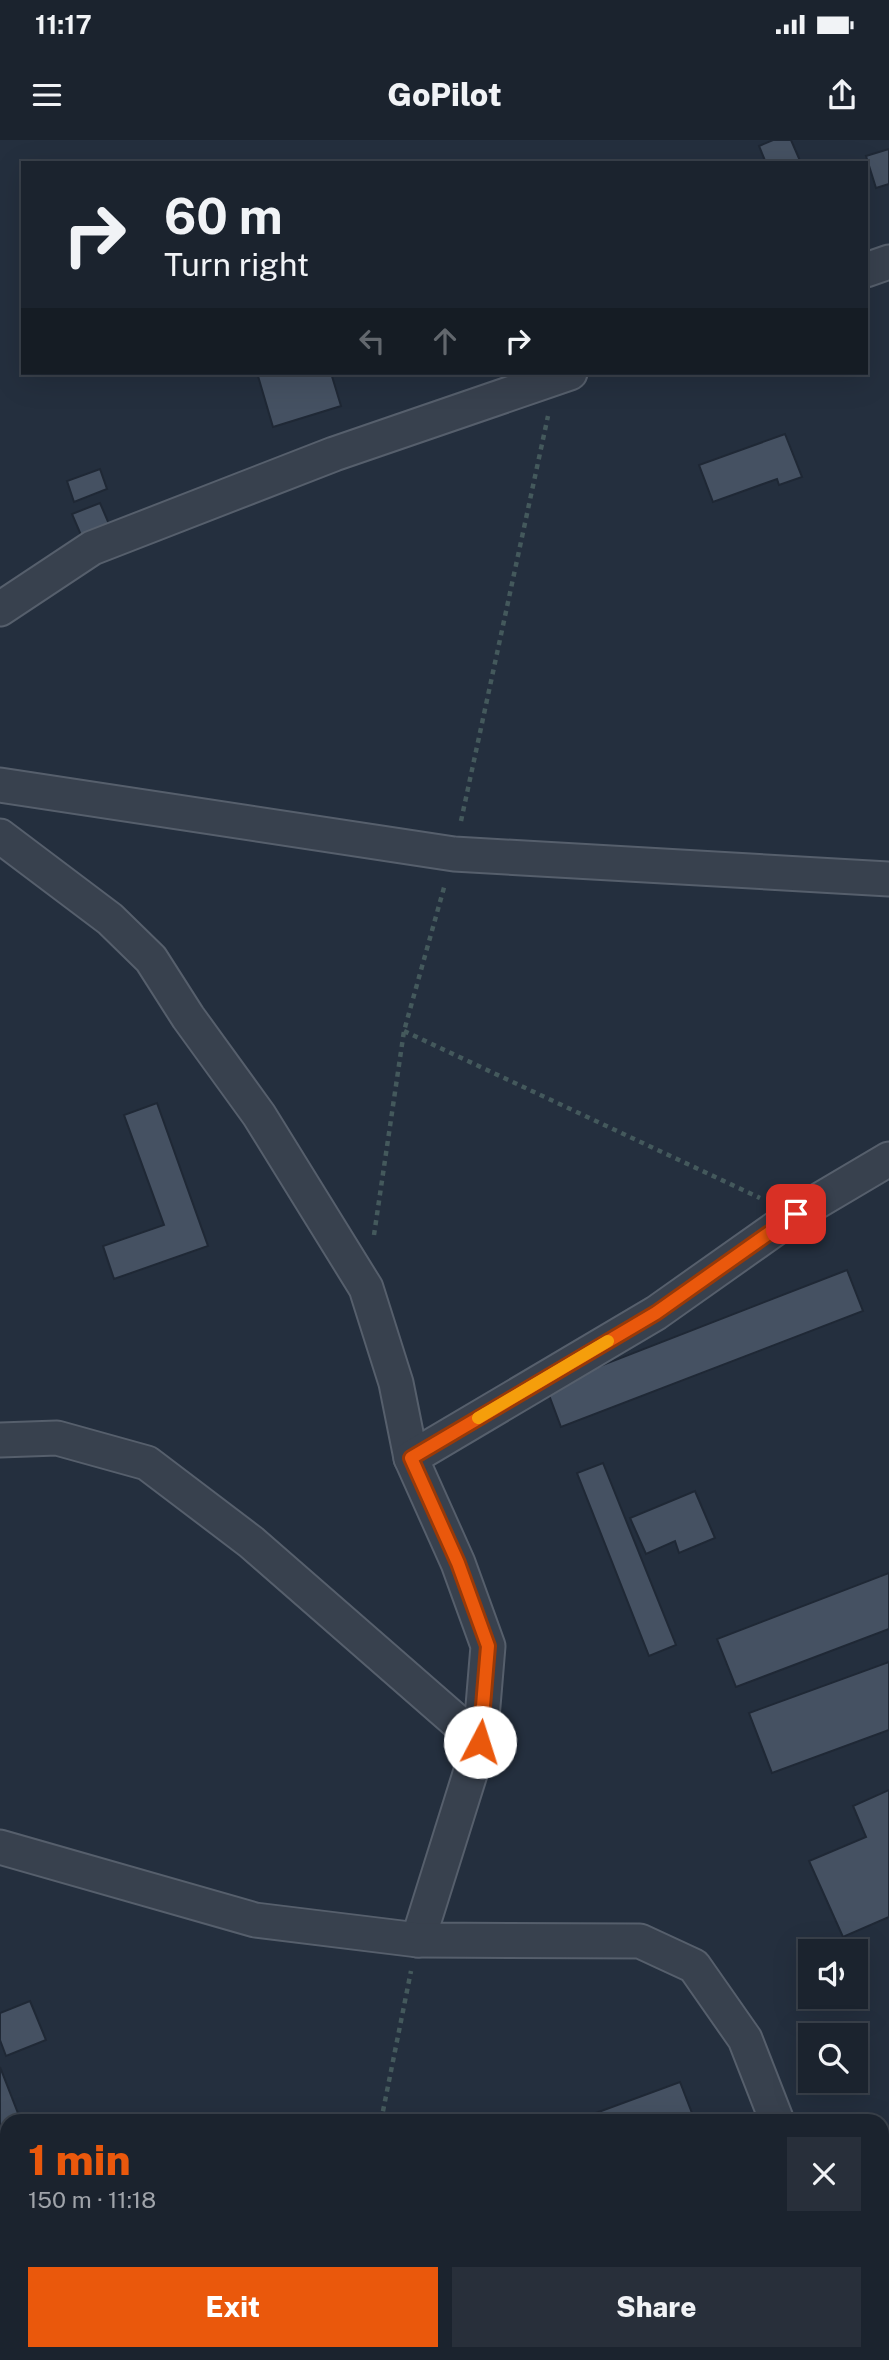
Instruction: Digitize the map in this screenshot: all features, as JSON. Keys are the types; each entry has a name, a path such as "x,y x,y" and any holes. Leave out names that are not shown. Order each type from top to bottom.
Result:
{"street":[{"path":"868,269 889,262"},
{"path":"0,609 92,548 334,454 563,375"},
{"path":"0,785 454,854 889,879"},
{"path":"0,836 110,919 151,959 188,1017 259,1115 366,1288 396,1383 411,1458 458,1563 488,1646 480,1742 418,1940"},
{"path":"411,1458 656,1313 796,1214 889,1159"},
{"path":"0,1440 57,1438 147,1463 251,1542 480,1742"},
{"path":"0,1847 255,1920 418,1940 640,1941 694,1966 746,2039 775,2114"}],"path":[{"path":"366,1288 404,1031 454,854 563,375"},
{"path":"404,1031 796,1214"},
{"path":"382,2114 418,1940"}],"building":[{"path":"773,140 791,140 800,161 765,161 759,146"},
{"path":"889,149 889,184 876,188 866,156"},
{"path":"332,375 341,406 273,427 258,376"},
{"path":"785,434 802,477 779,485 777,479 713,502 699,465"},
{"path":"100,469 107,489 74,502 67,481"},
{"path":"100,503 109,524 81,535 72,514"},
{"path":"157,1103 208,1246 114,1279 103,1246 164,1225 124,1115"},
{"path":"847,1270 863,1311 561,1427 546,1387"},
{"path":"603,1463 676,1645 649,1656 577,1473"},
{"path":"695,1491 715,1538 679,1553 675,1541 646,1554 630,1518"},
{"path":"889,1573 889,1629 736,1687 717,1639"},
{"path":"889,1662 889,1730 772,1773 749,1713"},
{"path":"889,1790 889,1917 843,1937 809,1861 866,1837 853,1806"},
{"path":"30,2001 46,2040 6,2056 0,2040 0,2013"},
{"path":"0,2067 18,2114 0,2114"},
{"path":"680,2082 692,2114 593,2114"}],"slow traffic":[{"path":"478,1418 608,1341"}],"route":[{"path":"480,1742 488,1646 458,1563 411,1458 656,1313 796,1214"}]}
